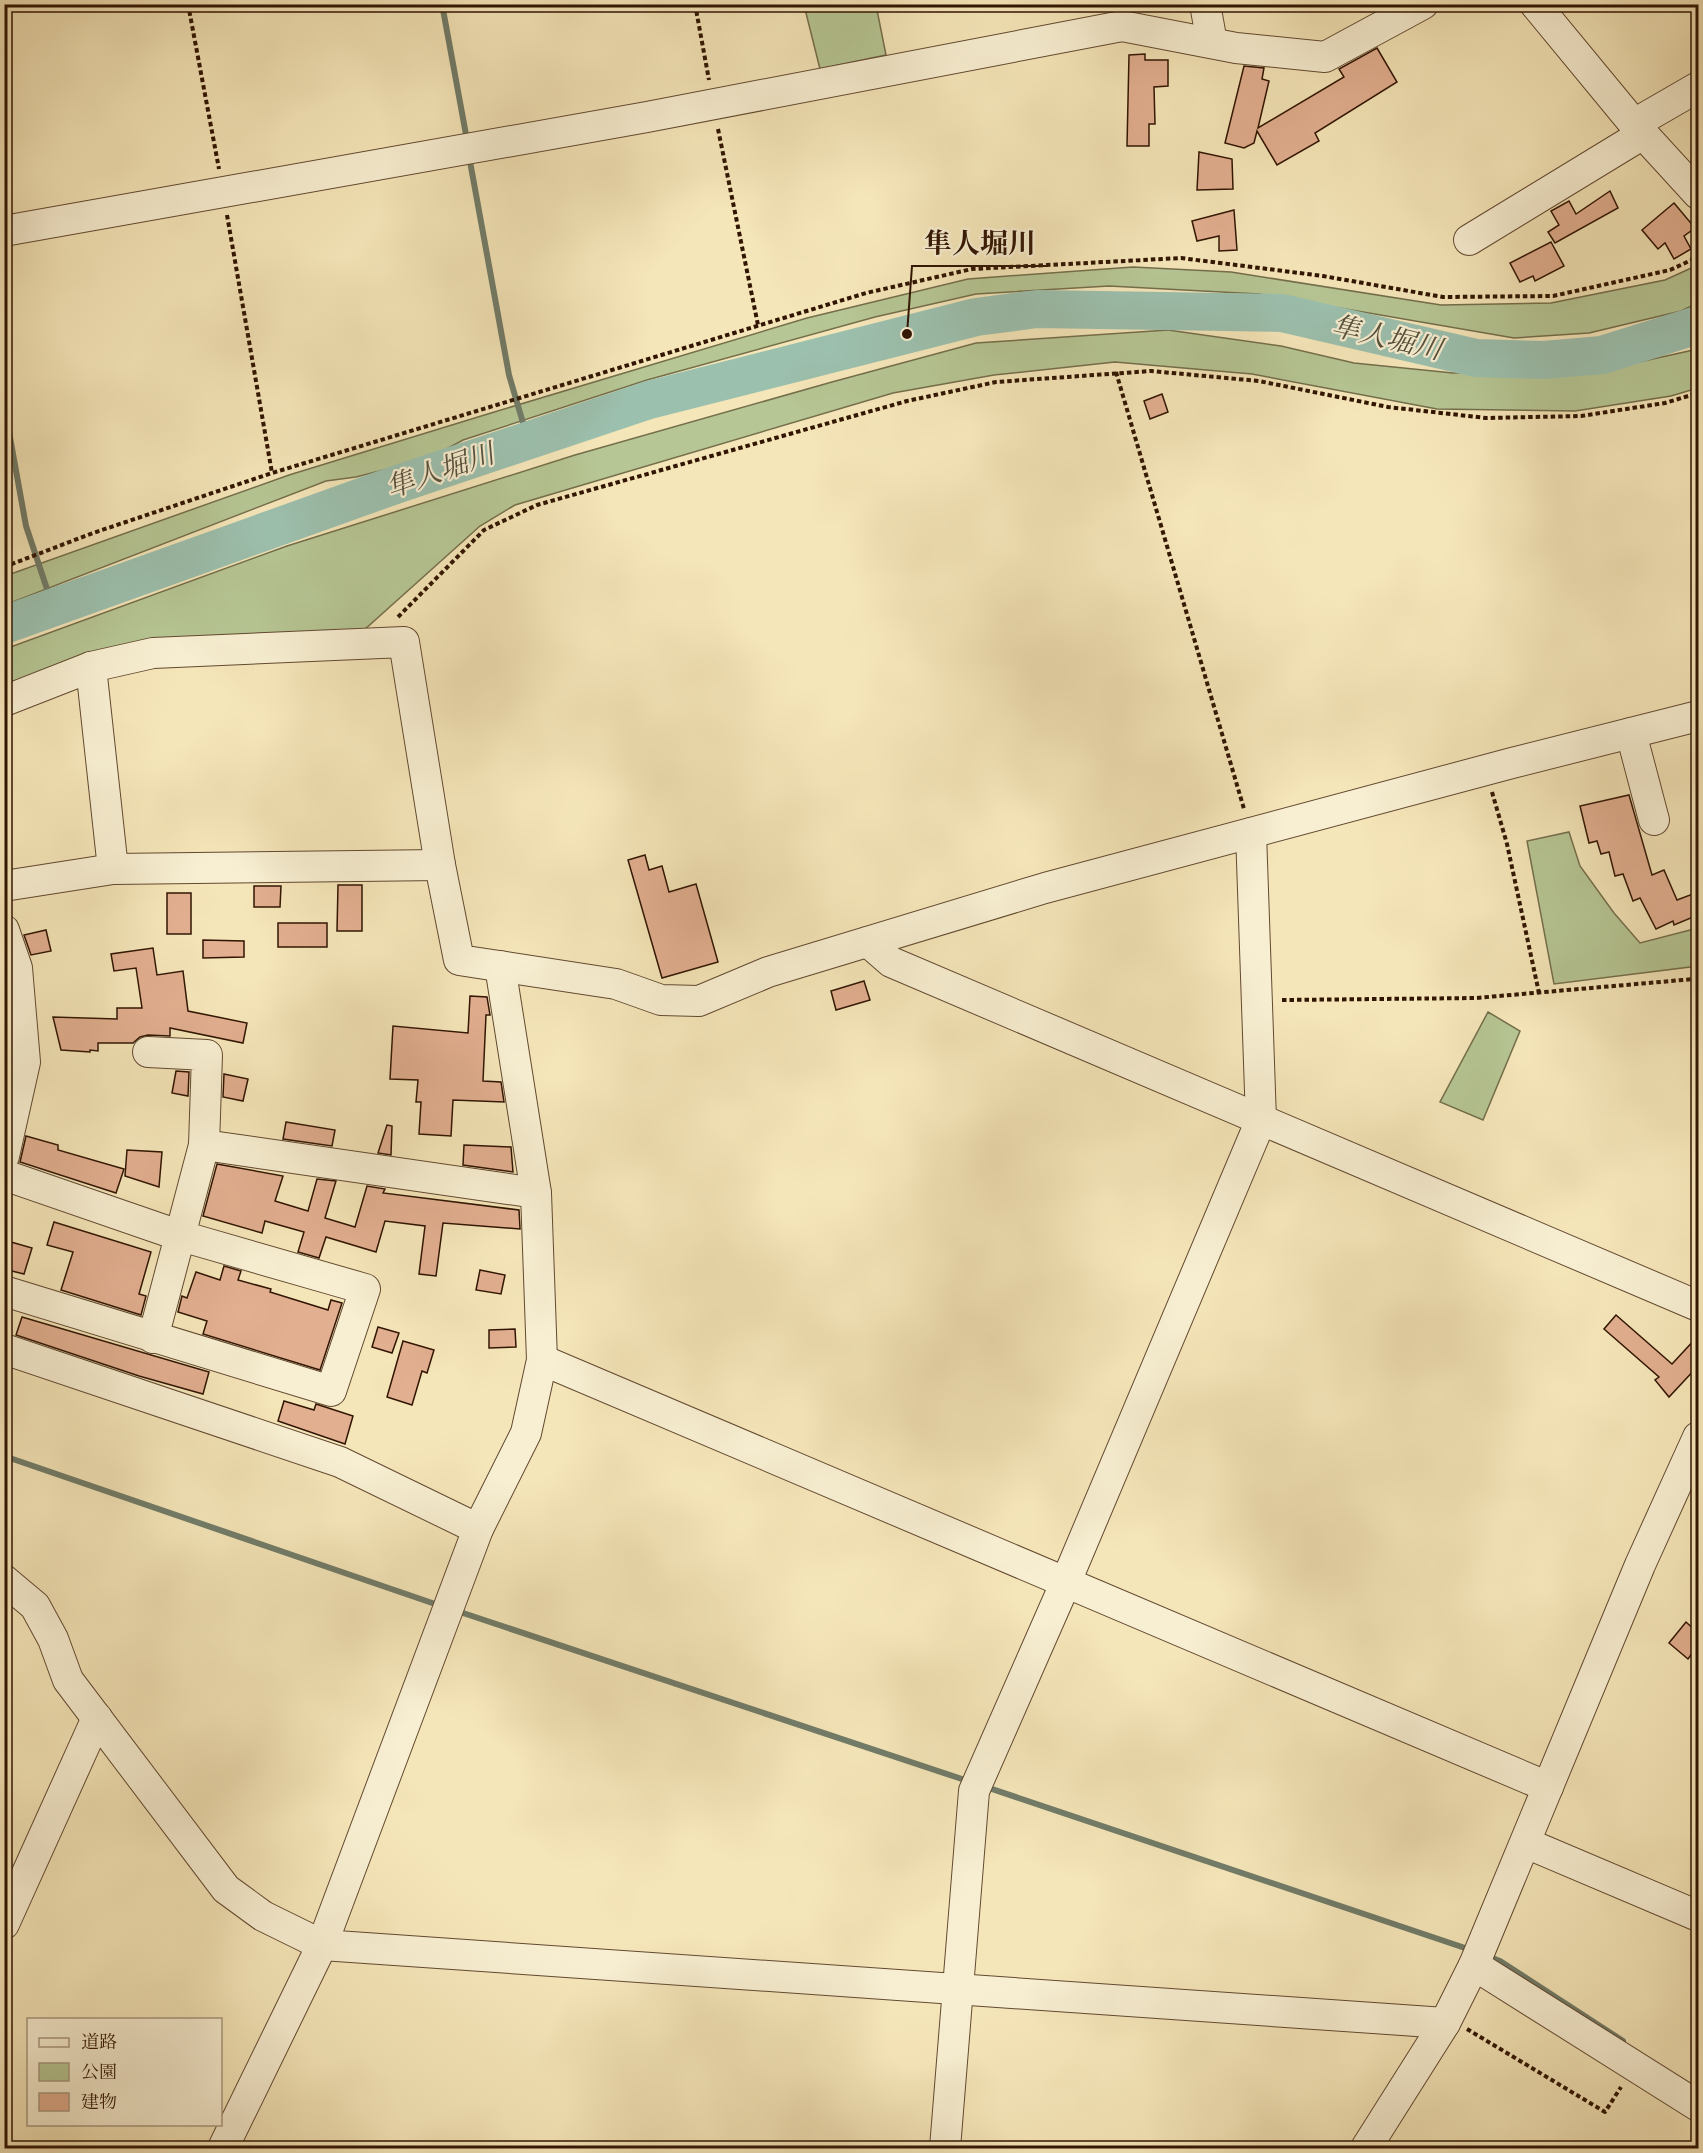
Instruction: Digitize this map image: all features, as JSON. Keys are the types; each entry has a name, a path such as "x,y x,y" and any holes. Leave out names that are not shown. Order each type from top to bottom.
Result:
{"street":[{"path":"1205,4 1212,43"},
{"path":"4,231 713,105 1122,26 1212,43 1325,57 1423,4"},
{"path":"1535,4 1639,129 1698,194"},
{"path":"1469,240 1639,129 1698,87"},
{"path":"4,701 91,667 153,653 404,642 440,865 459,960 616,984 661,1000 699,1001 768,972 1045,888 1698,716"},
{"path":"91,667 113,869"},
{"path":"1631,733 1654,820"},
{"path":"945,2148 974,1791 1065,1584 1261,1120 1251,833"},
{"path":"4,886 113,869 440,865"},
{"path":"4,930 17,968 25,1062 4,1156"},
{"path":"867,942 891,962 1698,1306"},
{"path":"223,2148 322,1945 478,1529 526,1433 542,1360 536,1193 500,966"},
{"path":"148,1052 207,1055 204,1145 153,1338"},
{"path":"204,1145 536,1193"},
{"path":"4,1175 181,1236 365,1289 331,1391 4,1292"},
{"path":"4,1349 340,1462 478,1529"},
{"path":"542,1360 1065,1584 1548,1787"},
{"path":"1366,2148 1446,2020 1474,1965 1640,1565 1698,1437"},
{"path":"4,1580 35,1606 53,1639 68,1680 226,1889 263,1916 322,1945 957,1991 1446,2020"},
{"path":"4,1924 97,1718"},
{"path":"1526,1843 1698,1916"},
{"path":"1474,1965 1698,2106"}],"path":[{"path":"188,4 272,473"},
{"path":"695,4 758,325"},
{"path":"4,567 93,533 272,473 866,293 972,269 1181,258 1323,276 1443,297 1553,296 1670,270 1698,257"},
{"path":"372,644 484,530 537,505 907,401 996,382 1151,370 1259,381 1388,406 1486,418 1581,416 1665,403 1698,393"},
{"path":"1116,372 1251,833"},
{"path":"1486,770 1507,844 1539,993"},
{"path":"1257,1000 1476,998 1694,980"},
{"path":"1446,2020 1605,2112 1635,2066"}],"green space":[{"path":"804,5 876,5 886,55 820,69"},
{"path":"1698,265 1698,303 1681,311 1589,333 1514,338 1259,294 1109,286 976,294 875,317 647,380 463,440 430,458 356,477 326,481 5,605 5,576 289,475 807,318 968,279 1133,267 1231,272 1441,305 1551,303 1665,280"},
{"path":"1168,330 1281,346 1354,363 1453,373 1603,370 1698,349 1698,388 1671,396 1575,411 1437,409 1252,374 1115,362 994,375 893,393 515,505 480,526 364,630 5,689 5,649 287,546 575,455 976,343"},
{"path":"1569,832 1580,866 1614,913 1640,943 1698,928 1698,966 1554,984 1527,841"},
{"path":"1488,1012 1520,1031 1483,1120 1440,1102"}],"building":[{"path":"1377,48 1397,82 1315,133 1319,141 1277,165 1257,131 1254,143 1244,148 1225,143 1244,66 1264,68 1262,79 1269,81 1258,128 1344,77 1339,69"},
{"path":"1145,54 1145,60 1168,60 1168,86 1154,87 1155,124 1149,124 1149,146 1127,146 1129,55"},
{"path":"1199,152 1232,159 1233,189 1197,190"},
{"path":"1610,191 1618,208 1555,243 1548,232 1559,225 1551,211 1569,201 1576,214"},
{"path":"1674,203 1695,228 1684,236 1691,249 1674,259 1665,243 1658,249 1642,230"},
{"path":"1234,210 1237,250 1219,251 1219,236 1197,241 1192,221"},
{"path":"1551,242 1564,266 1535,281 1533,276 1520,282 1510,263"},
{"path":"1162,394 1168,412 1150,419 1144,401"},
{"path":"1629,795 1652,875 1664,870 1677,900 1698,892 1698,915 1674,925 1673,921 1656,929 1640,898 1633,901 1623,874 1615,876 1609,852 1601,854 1597,841 1589,843 1580,806"},
{"path":"645,855 649,870 662,866 669,892 696,884 718,962 662,978 628,860"},
{"path":"338,885 362,885 362,931 337,931"},
{"path":"254,886 281,886 280,907 254,907"},
{"path":"167,893 191,893 191,934 167,934"},
{"path":"278,923 327,923 327,947 278,947"},
{"path":"46,930 51,951 31,955 24,935"},
{"path":"203,940 244,941 244,957 203,958"},
{"path":"153,948 157,975 183,971 188,1011 247,1023 243,1043 170,1028 170,1036 148,1035 140,1037 133,1043 98,1043 98,1051 61,1050 53,1017 117,1019 117,1008 142,1008 136,968 114,971 111,954"},
{"path":"864,981 870,1000 836,1010 831,991"},
{"path":"470,996 487,997 490,1015 486,1015 483,1081 501,1082 504,1102 453,1100 451,1136 419,1134 421,1102 416,1102 418,1080 390,1079 393,1026 468,1033"},
{"path":"176,1071 189,1072 188,1096 172,1093"},
{"path":"224,1074 248,1079 243,1101 223,1097"},
{"path":"286,1122 335,1130 332,1146 283,1139"},
{"path":"387,1125 392,1126 391,1155 378,1153"},
{"path":"26,1136 58,1145 58,1150 124,1169 116,1193 20,1162"},
{"path":"464,1145 511,1147 513,1172 463,1165"},
{"path":"127,1150 162,1152 159,1187 125,1176"},
{"path":"217,1164 283,1176 275,1201 308,1211 317,1179 336,1181 325,1218 355,1227 367,1186 385,1189 383,1193 519,1210 520,1229 443,1223 436,1276 419,1274 425,1226 385,1221 376,1252 326,1237 319,1258 298,1252 304,1232 265,1221 262,1233 203,1216"},
{"path":"54,1222 151,1252 139,1294 146,1296 141,1315 61,1290 73,1252 47,1245"},
{"path":"11,1242 32,1248 24,1274 4,1269"},
{"path":"224,1266 241,1271 238,1280 271,1289 270,1292 328,1310 331,1300 342,1303 320,1370 203,1334 207,1321 178,1312 182,1296 187,1298 196,1272 220,1280"},
{"path":"480,1270 505,1275 501,1294 476,1290"},
{"path":"1616,1315 1672,1364 1698,1336 1698,1366 1669,1397 1655,1380 1659,1377 1604,1329"},
{"path":"22,1317 209,1372 203,1394 139,1376 16,1335"},
{"path":"378,1327 399,1333 392,1353 372,1347"},
{"path":"515,1329 516,1347 489,1348 489,1330"},
{"path":"403,1341 434,1350 427,1373 422,1371 412,1405 387,1397"},
{"path":"284,1401 314,1410 316,1404 353,1416 345,1444 278,1421"},
{"path":"1686,1622 1698,1633 1698,1645 1688,1659 1669,1643"}],"waterway":[{"path":"442,4 467,140"},
{"path":"469,156 509,375 528,440"},
{"name":"隼人堀川","path":"4,625 398,484 649,400 976,317 1037,309 1282,313 1476,358 1544,360 1602,355 1698,325"},
{"path":"4,404 26,526 53,607"},
{"path":"4,1456 441,1606"},
{"path":"457,1611 968,1781"},
{"path":"983,1786 1471,1950"},
{"path":"1487,1956 1500,1961 1623,2041"}],"place":[{"name":"隼人堀川","path":"907,334"}]}
